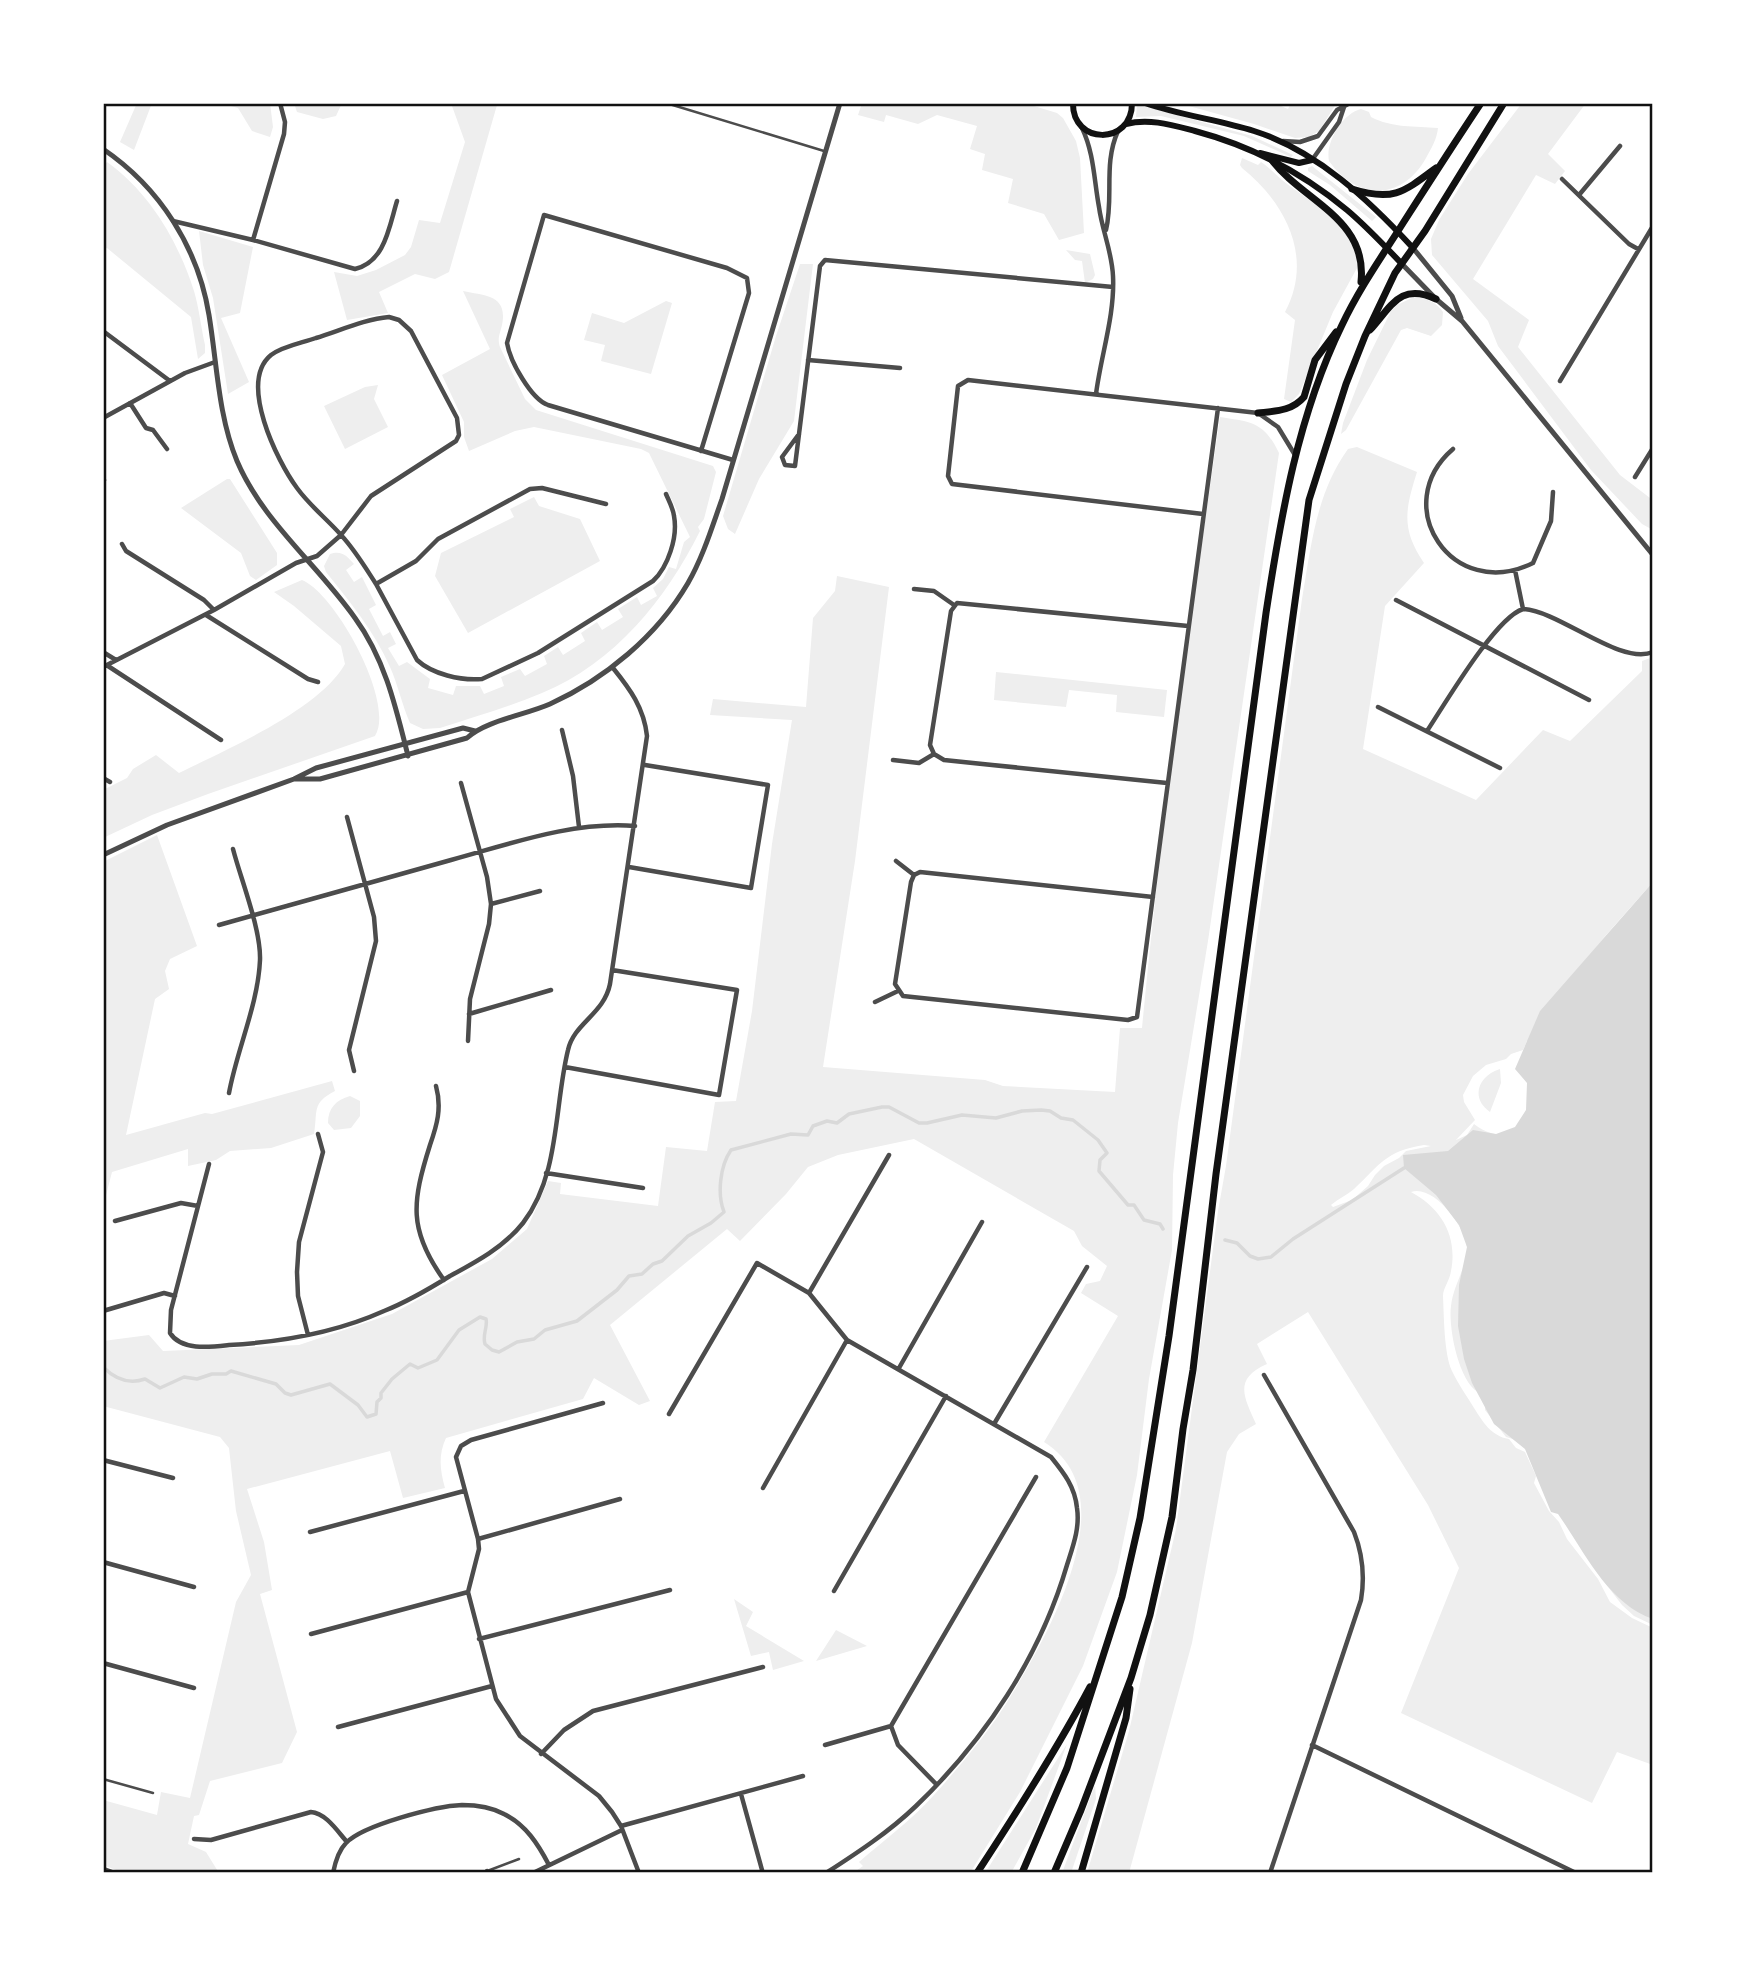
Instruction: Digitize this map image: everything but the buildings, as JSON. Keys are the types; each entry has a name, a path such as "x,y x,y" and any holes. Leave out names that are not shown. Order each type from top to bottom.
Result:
{"main road":[{"path":"1071,105 1082,128 1099,135 1118,131 1126,124 1132,103"},
{"path":"1145,103 1276,139 1312,160 1352,189 1413,248"},
{"path":"1022,1873 1067,1768 1100,1667 1132,1558 1150,1465 1268,601 1280,518 1295,456 1322,370 1361,287 1481,103"},
{"path":"1054,1873 1131,1678 1150,1615 1172,1517 1193,1370 1210,1214 1309,500 1337,410 1365,336 1401,263 1504,103"},
{"path":"1126,124 1143,120 1182,127 1229,141 1271,159 1317,186 1349,211 1401,263"},
{"path":"1256,152 1299,163 1312,160"},
{"path":"1271,159 1289,179 1340,220 1360,256 1361,287"},
{"path":"1352,189 1379,196 1402,193 1440,165"},
{"path":"1365,336 1399,297 1417,293 1436,299"},
{"path":"1258,413 1286,409 1304,397 1315,360 1323,346 1341,327"},
{"path":"977,1873 1025,1801 1100,1667"},
{"path":"1081,1873 1126,1718 1131,1678"}],"street":[{"path":"253,240 284,134 285,122 280,103"},
{"path":"103,855 196,813 294,779 316,768 463,728 475,730 520,716 563,698 613,668 668,612 689,581 713,524 840,103"},
{"path":"1276,139 1300,142 1312,139 1322,132 1337,110 1350,103"},
{"path":"1312,160 1339,122 1344,107"},
{"path":"1082,128 1090,150 1101,220 1113,268 1113,287 1096,394"},
{"path":"1105,231 1110,205 1110,156 1118,131"},
{"path":"1579,195 1620,146"},
{"path":"103,149 141,180 186,242 201,278 225,421 237,460 258,499 367,635 384,673 408,756"},
{"path":"1562,179 1629,244 1638,249"},
{"path":"173,221 253,240 349,269 363,267 378,257 397,201"},
{"path":"701,451 749,293 747,278 727,268 544,215 508,343 511,355 534,397 543,403 701,451 733,460"},
{"path":"1560,381 1653,226"},
{"path":"1413,248 1452,296 1462,321"},
{"path":"799,434 782,457 785,465 795,466 799,434 808,360 820,265 825,260 1113,287"},
{"path":"1401,263 1462,321 1653,555"},
{"path":"105,666 328,548 341,535 371,496 456,441 459,435 457,418 411,331 394,318 383,318 282,349 265,362 259,375 262,413 281,461 298,489 341,535 376,583 421,664 453,677 482,679 538,653 660,574 675,528 674,511 666,494"},
{"path":"103,331 170,382"},
{"path":"808,360 900,368"},
{"path":"103,418 170,382 215,362"},
{"path":"1203,514 956,485 948,480 956,392 962,381 968,380 1258,413 1278,427 1295,456"},
{"path":"130,403 146,428 153,430 167,449"},
{"path":"914,875 895,984 902,996 1128,1020 1137,1017 1218,408"},
{"path":"1635,477 1653,448"},
{"path":"1453,449 1433,472 1427,491 1429,521 1440,546 1452,559 1472,569 1492,573 1515,570 1533,563 1551,521 1553,492"},
{"path":"376,583 416,561 438,539 530,489 542,488 606,504"},
{"path":"1640,538 1653,545"},
{"path":"122,544 126,551 204,600 214,610"},
{"path":"1515,570 1523,610"},
{"path":"914,589 934,591 954,605"},
{"path":"1396,600 1589,700"},
{"path":"1167,783 944,760 934,754 930,745 950,615 954,605 963,602 1188,626"},
{"path":"1427,732 1505,620 1516,612 1523,610 1543,613 1628,653 1645,655 1653,652"},
{"path":"206,614 308,679 318,682"},
{"path":"103,652 117,660"},
{"path":"105,666 221,740"},
{"path":"209,1164 171,1310 170,1333 183,1344 240,1345 308,1335 384,1312 498,1247 516,1231 537,1202 546,1173 568,1048 574,1036 606,998 612,970 648,736 633,692 613,668"},
{"path":"1378,707 1500,768"},
{"path":"294,779 320,779 408,756 467,738 475,730"},
{"path":"562,730 573,776 579,827"},
{"path":"893,760 919,763 934,754"},
{"path":"628,867 751,887 768,786 645,765"},
{"path":"103,778 110,782"},
{"path":"461,783 487,877 491,904 489,924 470,999 468,1041"},
{"path":"347,817 374,918 376,941 349,1050 354,1071"},
{"path":"219,925 579,827 616,824 635,826"},
{"path":"229,1093 254,998 260,960 257,935 233,849"},
{"path":"896,861 914,875"},
{"path":"914,875 924,872 1153,897"},
{"path":"491,904 540,891"},
{"path":"565,1068 719,1095 737,990 612,970"},
{"path":"469,1014 551,990"},
{"path":"875,1002 898,991"},
{"path":"436,1086 440,1099 439,1115 421,1177 416,1213 428,1260 444,1280"},
{"path":"308,1335 298,1296 297,1272 299,1242 323,1152 318,1134"},
{"path":"809,1293 889,1155"},
{"path":"546,1173 643,1188"},
{"path":"115,1221 181,1203 198,1206"},
{"path":"899,1368 982,1222"},
{"path":"668,1414 757,1264 809,1293 847,1340 1051,1457 1068,1478 1076,1500 1078,1520 1075,1540 1061,1587 1032,1654 983,1732 937,1785 887,1830 826,1873"},
{"path":"994,1424 1087,1267"},
{"path":"103,1311 163,1293 175,1296"},
{"path":"763,1488 847,1340"},
{"path":"1264,1375 1350,1524 1363,1565 1361,1600 1270,1873"},
{"path":"834,1591 946,1396"},
{"path":"603,1404 467,1441 461,1446 456,1457 479,1549 468,1592 496,1699 512,1726 541,1754 598,1797 622,1828 639,1873"},
{"path":"103,1460 173,1478"},
{"path":"825,1745 891,1726 1036,1477"},
{"path":"310,1532 464,1492"},
{"path":"478,1539 620,1499"},
{"path":"103,1562 194,1587"},
{"path":"480,1639 670,1590"},
{"path":"311,1634 468,1592"},
{"path":"103,1663 194,1688"},
{"path":"541,1754 564,1730 593,1711 763,1667"},
{"path":"338,1727 492,1686"},
{"path":"891,1726 898,1745 937,1785"},
{"path":"1312,1745 1576,1873"},
{"path":"533,1873 622,1828 803,1776"},
{"path":"741,1794 762,1870"},
{"path":"333,1873 337,1858 347,1842 363,1830 453,1806 473,1805 493,1809 516,1821 531,1835 549,1865"},
{"path":"194,1839 211,1840 311,1812 323,1817 347,1842"},
{"path":"103,1869 114,1873"}],"lane":[{"path":"666,103 825,151"},
{"path":"103,1779 153,1793"},
{"path":"486,1872 519,1860"}],"shaded area":[{"path":"137,103 152,103 134,150 120,142"},
{"path":"220,103 270,103 273,127 270,137 252,131 238,108"},
{"path":"294,103 342,103 336,116 323,119 297,112"},
{"path":"458,103 497,105 449,272 435,279 415,274 379,292 388,313 347,320 334,272 357,276 376,270 405,255 411,247 419,220 440,223 465,142 452,106"},
{"path":"862,103 1024,103 1057,113 1063,118 1076,141 1080,158 1084,233 1059,240 1044,214 1008,203 1013,179 982,170 985,154 970,149 977,126 937,115 918,124 886,115 884,122 858,115"},
{"path":"1178,103 1274,103 1288,109 1291,103 1336,104 1319,131 1309,137 1295,138"},
{"path":"1522,103 1586,103 1548,154 1565,171 1555,184 1536,175 1473,279 1529,320 1518,347 1620,475 1650,498 1653,494 1653,530 1642,524 1591,470 1498,346 1488,321 1432,255 1431,239 1439,220 1468,174"},
{"path":"1137,104 1252,136 1293,155 1291,157 1244,136 1161,116 1136,117"},
{"path":"1361,109 1369,112 1371,117 1387,123 1438,128 1426,158 1405,182 1379,191 1366,189 1340,174 1329,161 1330,145 1337,129 1348,116"},
{"path":"1242,158 1258,165 1261,162 1330,216 1341,227 1355,253 1357,268 1333,312 1299,394 1291,402 1284,399 1295,320 1285,312 1297,272 1296,252 1283,215 1258,182 1242,168"},
{"path":"107,162 149,203 180,254 194,291 205,345 205,353 198,359 191,317 107,248 103,249 103,167"},
{"path":"1312,166 1376,217 1372,221 1330,185 1308,171"},
{"path":"199,231 253,247 240,313 221,318 249,382 228,394 213,298 203,265"},
{"path":"1066,250 1090,254 1095,275 1093,279 1085,283 1082,261 1075,260"},
{"path":"800,264 813,264 794,421 759,479 735,534 728,529 723,516"},
{"path":"463,291 487,296 498,302 502,308 500,347 525,399 536,410 713,466 716,472 704,519 698,527 700,531 686,556 654,604 615,646 593,665 542,693 440,728 423,729 410,723 393,674 377,641 326,572 324,566 330,554 341,553 354,564 346,570 354,582 362,577 376,605 369,609 383,636 390,632 396,644 388,648 399,666 407,662 430,679 428,688 453,695 456,686 480,686 484,694 504,686 501,677 520,669 525,676 547,664 544,656 558,647 563,655 585,641 581,633 597,622 602,630 623,617 618,609 637,597 641,605 657,596 653,588 663,579 669,567 676,569 684,542 690,537 649,453 641,449 534,427 515,431 469,451 464,437 464,422 442,375 490,349"},
{"path":"1414,297 1430,301 1443,312 1442,325 1431,336 1407,328 1401,330 1346,430 1341,434 1367,360 1391,311"},
{"path":"666,301 672,303 651,374 601,361 605,345 584,340 592,313 624,323"},
{"path":"378,385 374,399 388,427 345,449 324,406 365,387"},
{"path":"1220,417 1256,425 1268,435 1279,453 1208,941 1178,1123 1173,1175 1172,1250 1149,1379 1137,1475 1117,1572 1083,1666 1020,1792 970,1873 853,1873 863,1866 859,1862 934,1795 986,1733 1027,1668 1061,1601 1081,1529 1080,1495 1068,1465 1044,1442 1118,1316 1081,1293 1086,1284 1100,1281 1107,1266 1082,1246 1074,1231 914,1139 838,1155 808,1167 740,1241 727,1229 610,1325 650,1401 639,1405 594,1378 583,1399 446,1438 441,1463 445,1488 403,1498 390,1451 247,1489 264,1542 272,1590 260,1594 297,1732 282,1763 210,1781 199,1815 194,1816 188,1844 206,1852 219,1873 124,1873 103,1865 103,1800 157,1815 161,1792 190,1798 236,1602 251,1575 236,1511 229,1448 220,1437 103,1406 103,1341 149,1335 163,1351 299,1345 392,1314 492,1259 527,1229 548,1181 561,1183 560,1194 658,1206 666,1147 707,1151 715,1102 736,1101 752,1011 772,844 792,720 710,715 713,699 806,707 813,618 835,591 837,576 889,587 855,861 823,1067 985,1080 1003,1086 1115,1092 1120,1028 1142,1028 1167,799"},
{"path":"1357,447 1417,472 1407,519 1412,540 1424,563 1385,606 1363,749 1476,800 1543,730 1570,741 1642,671 1642,661 1653,657 1653,882 1598,944 1653,884 1653,1625 1634,1616 1602,1579 1575,1533 1537,1456 1506,1437 1485,1410 1482,1394 1467,1380 1453,1341 1451,1306 1464,1267 1467,1245 1457,1222 1440,1202 1420,1191 1411,1192 1439,1215 1452,1246 1450,1274 1443,1293 1444,1324 1447,1355 1457,1381 1488,1428 1509,1439 1516,1448 1525,1452 1536,1476 1534,1483 1549,1511 1598,1579 1610,1602 1632,1618 1653,1628 1653,1765 1617,1752 1592,1803 1401,1713 1459,1568 1428,1505 1308,1312 1257,1344 1267,1364 1249,1376 1244,1390 1256,1424 1239,1434 1227,1452 1192,1643 1129,1873 1087,1873 1129,1731 1176,1529 1302,599 1316,521 1337,466 1348,449","holes":["1527,1041 1534,1113 1510,1136 1491,1133 1474,1124 1467,1135 1456,1140 1475,1120 1464,1102 1463,1095 1473,1076 1486,1065 1523,1050","1424,1145 1431,1146 1406,1151 1384,1166 1352,1200 1333,1207 1331,1205 1354,1189 1392,1155"]},
{"path":"230,479 277,553 277,565 256,580 250,576 241,553 181,508"},
{"path":"534,497 539,506 580,519 600,561 468,633 435,576 441,553 514,517 510,509"},
{"path":"302,580 330,605 359,650 377,700 379,720 375,736 152,815 103,838 103,790 127,778 133,769 156,755 179,773 270,727 315,697 332,681 345,664 341,646 274,592"},
{"path":"996,672 1167,690 1164,717 1116,712 1117,695 1069,690 1066,707 994,700"},
{"path":"157,835 197,946 170,959 165,971 169,989 155,999 126,1135 332,1081 335,1091 319,1104 314,1134 271,1148 230,1151 216,1160 188,1166 188,1149 112,1172 103,1207 103,862"},
{"path":"1653,882 1653,1619 1623,1601 1598,1575 1558,1514 1551,1512 1525,1449 1494,1424 1472,1383 1458,1326 1459,1285 1467,1247 1459,1225 1436,1195 1404,1168 1403,1155 1448,1151 1473,1130 1496,1134 1515,1127 1526,1110 1527,1083 1515,1069 1540,1011"},
{"path":"1500,1069 1501,1083 1490,1112 1480,1100 1479,1088 1486,1077"},
{"path":"350,1096 360,1101 360,1116 351,1128 334,1130 328,1123 331,1109 337,1102"},
{"path":"734,1599 753,1612 746,1626 804,1661 773,1670 769,1652 751,1656"},
{"path":"836,1630 867,1646 816,1661"},
{"path":"1067,1744 1036,1828 1011,1873 985,1873"},
{"path":"1095,1785 1096,1799 1071,1873 1062,1873"}],"waterway":[{"path":"103,1367 122,1379 145,1379 160,1388 184,1377 197,1379 231,1371 276,1384 291,1395 330,1384 358,1405 367,1417 376,1414 381,1393 392,1379 410,1364 418,1368 437,1360 459,1330 480,1317 486,1319 485,1344 499,1352 517,1342 534,1339 545,1330 577,1321 617,1290 629,1276 642,1274 653,1264 662,1261 688,1236 724,1212 721,1180 724,1164 731,1150 791,1134 808,1135 813,1126 827,1121 837,1123 849,1114 882,1107 889,1107 919,1123 962,1115 996,1118 1022,1111 1041,1110 1073,1120 1098,1140 1107,1153 1100,1160 1099,1171 1128,1205 1134,1205 1144,1220 1160,1224 1163,1229"},
{"path":"1225,1240 1237,1243 1250,1256 1258,1259 1271,1257 1293,1239 1404,1168"}]}
